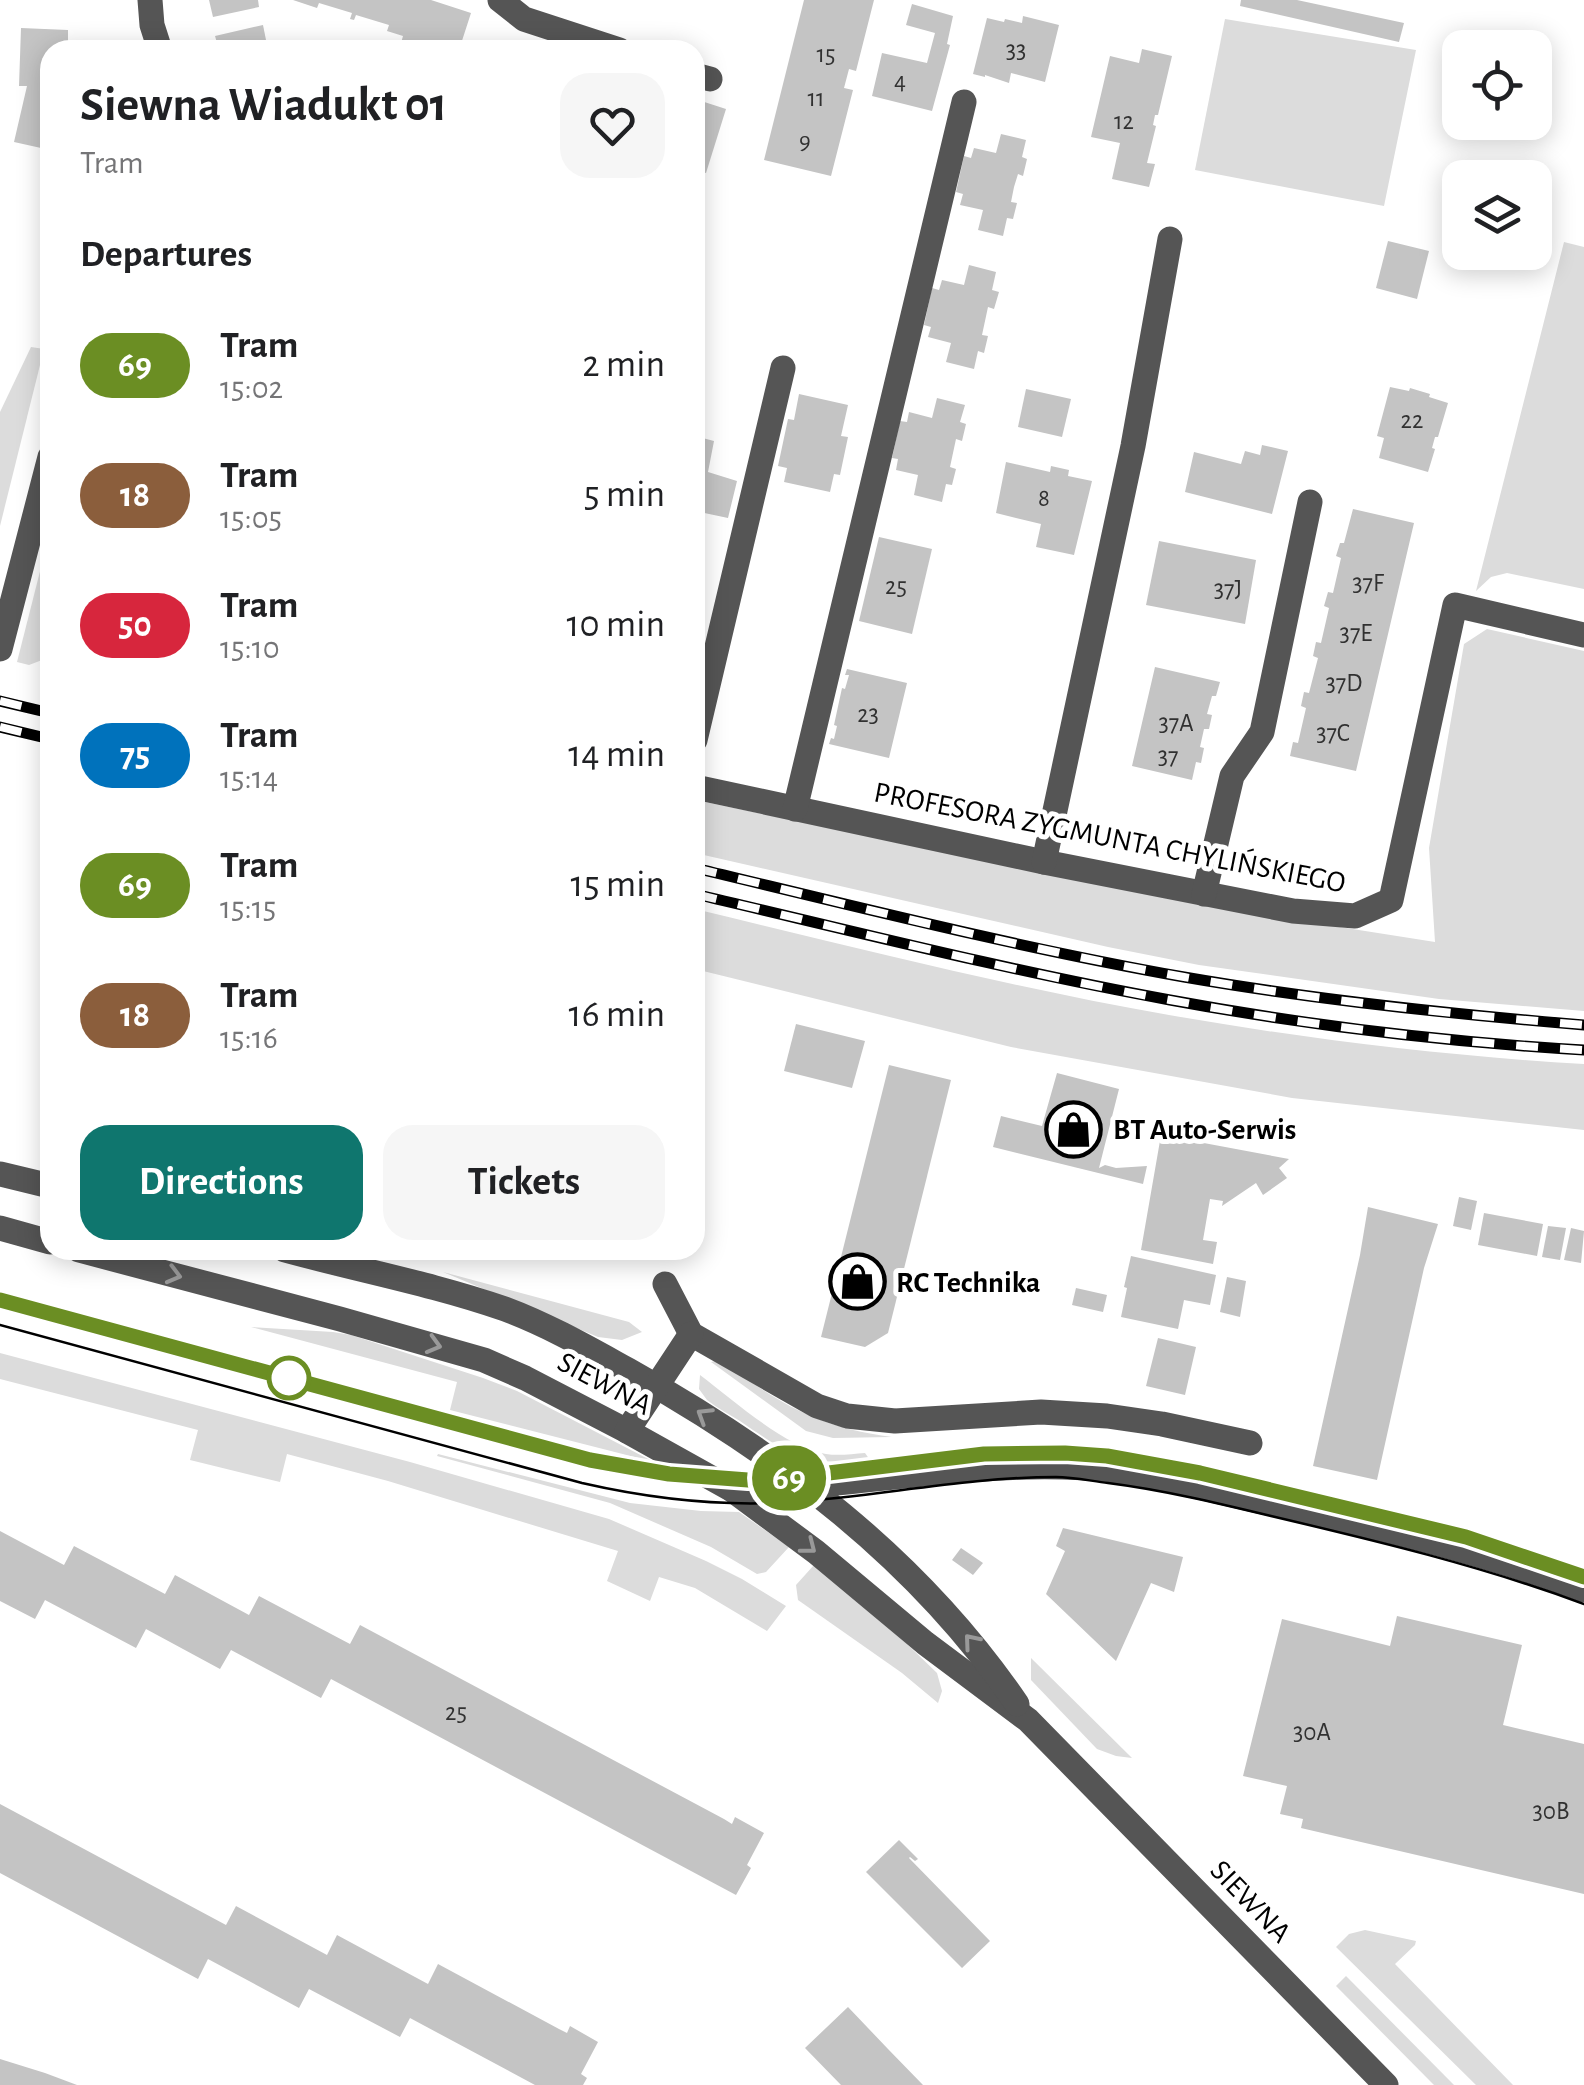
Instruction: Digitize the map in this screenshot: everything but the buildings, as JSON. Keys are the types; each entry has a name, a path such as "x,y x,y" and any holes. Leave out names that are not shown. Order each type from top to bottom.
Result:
{"street":[{"path":"500,0 524,19 588,40"},
{"path":"795,809 964,102"},
{"path":"1044,862 1133,446 1170,239"},
{"path":"705,698 783,368"},
{"path":"0,649 40,495"},
{"path":"1204,894 1232,776 1262,732 1310,502"},
{"name":"PROFESORA ZYGMUNTA CHYLIŃSKIEGO","path":"705,790 1204,894 1293,910 1355,916 1391,900 1455,605 1584,636"},
{"path":"0,1174 40,1184"},
{"path":"0,1228 40,1239"},
{"name":"SIEWNA","path":"118,1260 484,1360 628,1431 730,1490 816,1552 926,1643 1028,1720 1386,2085"},
{"name":"SIEWNA","path":"326,1260 434,1286 506,1310 706,1415 808,1487 867,1534 921,1585 986,1658 1028,1720"},
{"path":"665,1284 691,1334 817,1406 847,1416 894,1421 1041,1412 1107,1416 1250,1444"},
{"path":"628,1431 691,1334"},
{"path":"730,1490 808,1487 983,1469 1096,1468 1196,1486 1407,1534 1528,1569 1584,1590"}],"shaded area":[{"path":"1225,19 1416,50 1384,206 1195,170"},
{"path":"1564,242 1584,247 1584,589 1507,573 1491,577 1476,591"},
{"path":"31,347 40,348 40,365 0,526 0,412"},
{"path":"40,571 40,661 29,665 17,662"},
{"path":"1487,629 1584,651 1584,1011 1439,999 1199,965 705,855 705,802 1226,909 1435,942 1429,848 1464,644"},
{"path":"705,911 991,979 1169,1015 1376,1046 1584,1064 1584,1130 1292,1098 1011,1047 705,971"},
{"path":"443,1272 629,1322 642,1332 622,1340 598,1337"},
{"path":"251,1327 351,1335 483,1378 517,1391 654,1462 450,1410 457,1382"},
{"path":"0,1353 609,1519 706,1561 786,1606 767,1631 695,1588 659,1577 650,1601 607,1581 618,1551 287,1454 280,1482 190,1460 198,1430 0,1379"},
{"path":"720,1360 762,1389 820,1420 892,1437 833,1438 806,1431 711,1362"},
{"path":"700,1375 760,1421 810,1450 840,1455 865,1453 870,1460 830,1462 786,1450 707,1400 699,1389"},
{"path":"438,1454 630,1503 739,1512 789,1547 766,1572 757,1574 711,1547 610,1503"},
{"path":"814,1565 937,1673 942,1691 938,1703 798,1600 796,1585"},
{"path":"1031,1658 1132,1758 1097,1749 1031,1680"},
{"path":"1365,1930 1416,1941 1395,1964 1513,2085 1476,2085 1336,1947 1349,1934"},
{"path":"1346,1976 1454,2085 1434,2085 1336,1986"}],"tram line":[{"path":"0,1300 590,1460 669,1475 748,1480 985,1454 1107,1456 1200,1473 1467,1537 1584,1577"},
{"name":"69","path":"0,1300 590,1460 646,1471 748,1480 984,1454 1107,1456 1200,1473 1466,1537 1584,1577"},
{"path":"0,1325 582,1483 634,1493 712,1502 765,1503 990,1480 1075,1478 1190,1497 1350,1535 1468,1566 1584,1604"}],"railway":[{"path":"0,701 40,711"},
{"path":"0,727 40,737"},
{"path":"705,870 1000,940 1184,977 1384,1006 1584,1025"},
{"path":"705,896 1110,989 1221,1009 1428,1037 1584,1050"}],"place":[{"name":"BT Auto-Serwis","path":"1074,1129"},
{"name":"RC Technika","path":"857,1282"}]}
